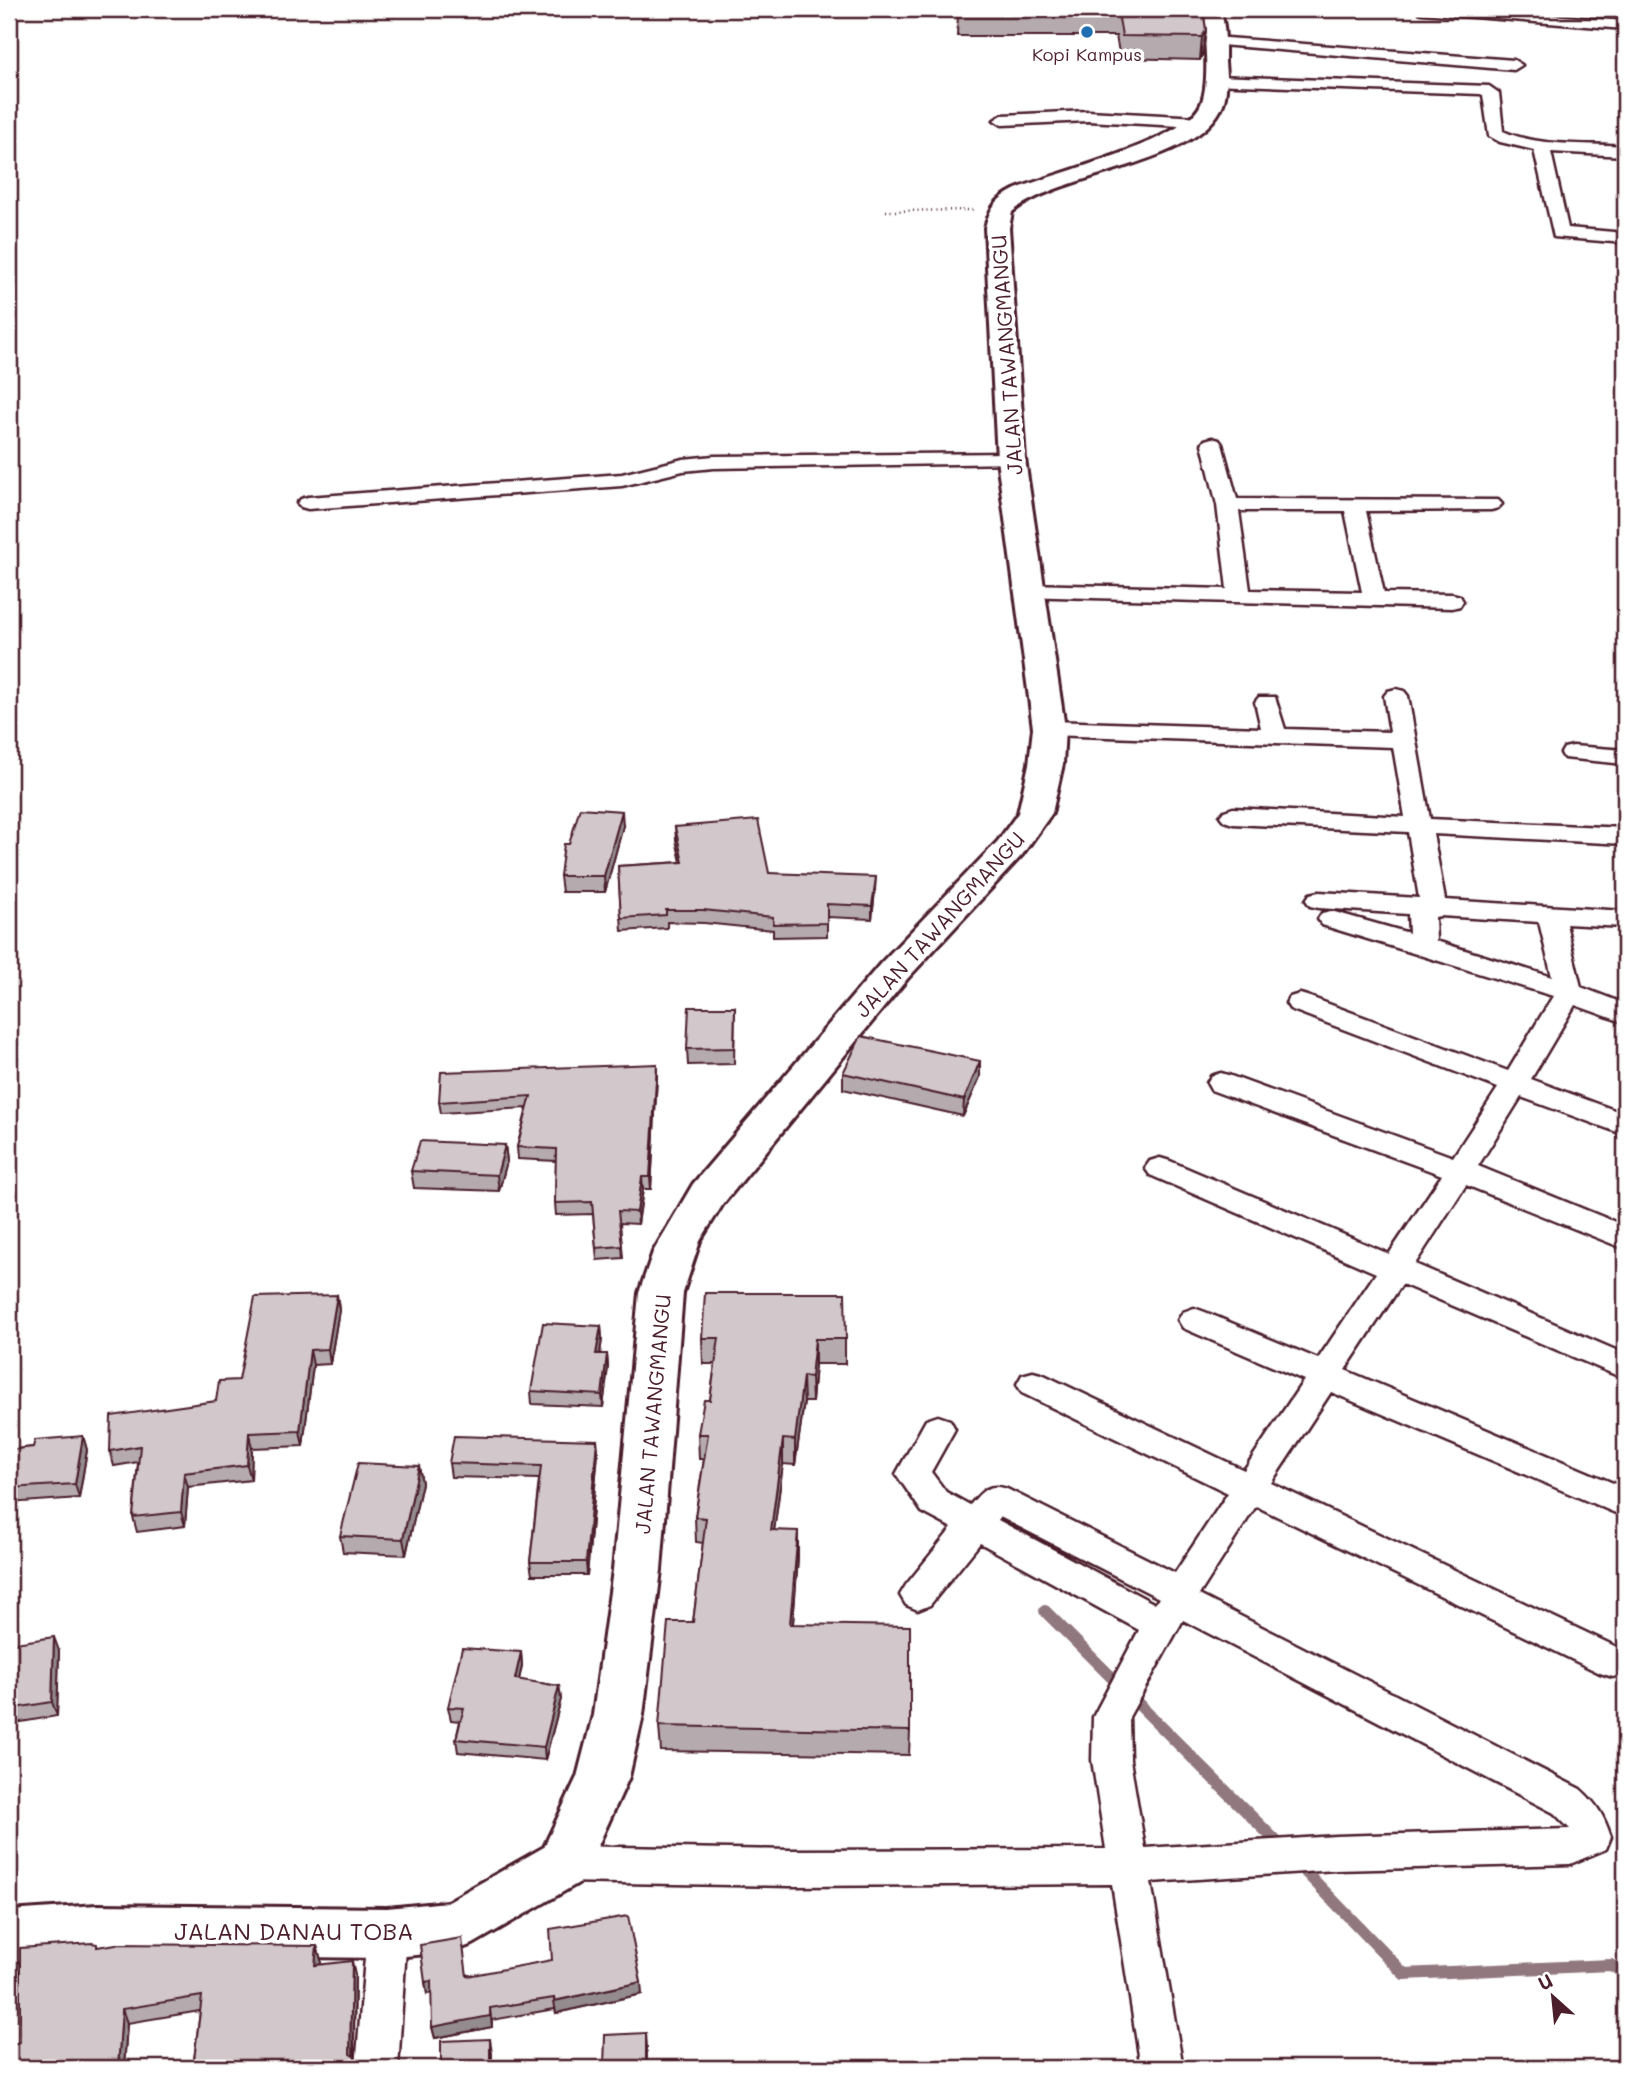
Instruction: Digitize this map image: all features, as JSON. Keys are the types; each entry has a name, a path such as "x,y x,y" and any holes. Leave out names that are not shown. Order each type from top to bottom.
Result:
{"main road":[{"path":"1199,122 1210,109 1215,80 1212,25"},
{"name":"JALAN TAWANGMANGU","path":"563,1864 603,1777 618,1715 637,1570 661,1293 678,1240 708,1194 834,1042 894,971 1026,827 1035,813 1041,792 1049,728 1011,459 997,228 1000,210 1018,197 1162,143 1199,122"},
{"name":"JALAN DANAU TOBA","path":"9,1936 97,1930 387,1933 454,1926 563,1864"}],"street":[{"path":"1420,9 1625,25"},
{"path":"1212,25 1514,65"},
{"path":"1215,80 1483,89 1491,93 1495,133 1504,139 1625,151"},
{"path":"1002,120 1088,116 1199,122"},
{"path":"1541,144 1560,233 1625,238"},
{"path":"1212,444 1228,505 1239,594"},
{"path":"308,503 622,480 683,465 714,462 1011,459"},
{"path":"1228,505 1491,505"},
{"path":"1354,505 1374,598"},
{"path":"1028,591 1452,601"},
{"path":"1396,696 1418,824 1427,909 1423,946"},
{"path":"1267,702 1275,736"},
{"path":"1049,728 1403,740"},
{"path":"1573,753 1625,757"},
{"path":"1233,816 1625,836"},
{"path":"1625,919 1427,909 1326,909 1423,946 1569,992 1625,1014"},
{"path":"1162,2068 1131,1866 1111,1760 1111,1717 1173,1605 1323,1374 1461,1171 1517,1083 1569,992 1551,915"},
{"path":"1300,1003 1625,1125"},
{"path":"1221,1083 1461,1171 1625,1238"},
{"path":"1160,1168 1625,1367"},
{"path":"1194,1320 1625,1503"},
{"path":"1033,1384 1613,1662"},
{"path":"938,1429 913,1474 934,1502 975,1524"},
{"path":"563,1864 790,1868 1131,1866 1336,1853 1570,1847 1592,1837 1586,1819 1567,1801 1173,1605 995,1499 918,1595"},
{"path":"377,2068 387,1933"}],"path":[{"path":"886,211 1000,210"}],"building":[{"path":"962,9 1203,9 1206,30 1202,37 1122,36 1118,13 958,14"},
{"path":"580,808 622,811 604,876 560,876 564,844 569,844"},
{"path":"758,820 769,873 876,877 872,906 827,904 827,923 773,924 773,917 703,910 666,910 666,915 621,918 618,866 683,862 675,827"},
{"path":"689,1007 735,1007 734,1048 687,1049"},
{"path":"861,1036 980,1061 964,1100 843,1073"},
{"path":"657,1064 650,1177 642,1177 637,1212 618,1211 622,1246 596,1248 592,1202 555,1203 556,1149 517,1147 531,1096 439,1102 441,1072"},
{"path":"420,1141 505,1145 497,1175 411,1171"},
{"path":"705,1293 845,1293 846,1339 815,1339 811,1377 803,1376 795,1440 783,1439 771,1530 798,1531 790,1624 910,1626 910,1731 659,1726 668,1622 693,1622 706,1518 695,1517 708,1434 698,1434 704,1400 710,1400 719,1338 702,1338"},
{"path":"337,1295 328,1349 310,1350 300,1431 249,1433 247,1465 184,1473 181,1512 133,1517 140,1446 110,1451 111,1416 216,1401 219,1381 239,1380 255,1297"},
{"path":"543,1323 601,1326 596,1354 607,1354 602,1395 531,1391"},
{"path":"83,1436 75,1484 9,1488 9,1450 33,1447 35,1440"},
{"path":"454,1436 597,1440 586,1562 530,1562 541,1466 449,1463"},
{"path":"358,1463 419,1466 403,1539 340,1536"},
{"path":"54,1637 52,1702 9,1709 9,1644"},
{"path":"462,1648 521,1652 515,1679 559,1686 544,1747 456,1739 464,1708 448,1707"},
{"path":"628,1916 641,1982 554,2001 554,1998 490,2008 490,2016 432,2027 431,1981 425,1982 420,1945 462,1938 467,1976 552,1960 550,1929"},
{"path":"97,1944 97,1947 116,1944 317,1946 315,1965 352,1961 350,2054 355,2057 355,2064 344,2065 343,2068 193,2068 202,1996 122,2009 118,2068 9,2068 9,2045 20,2042 20,1948"},
{"path":"646,2033 646,2068 604,2068 605,2035"},
{"path":"490,2039 490,2068 441,2068 441,2041"}],"waterway":[{"path":"1045,1611 1283,1848"},
{"path":"1298,1864 1404,1974 1611,1965 1625,1974"}],"place":[{"name":"Kopi Kampus","path":"1087,32"}]}
